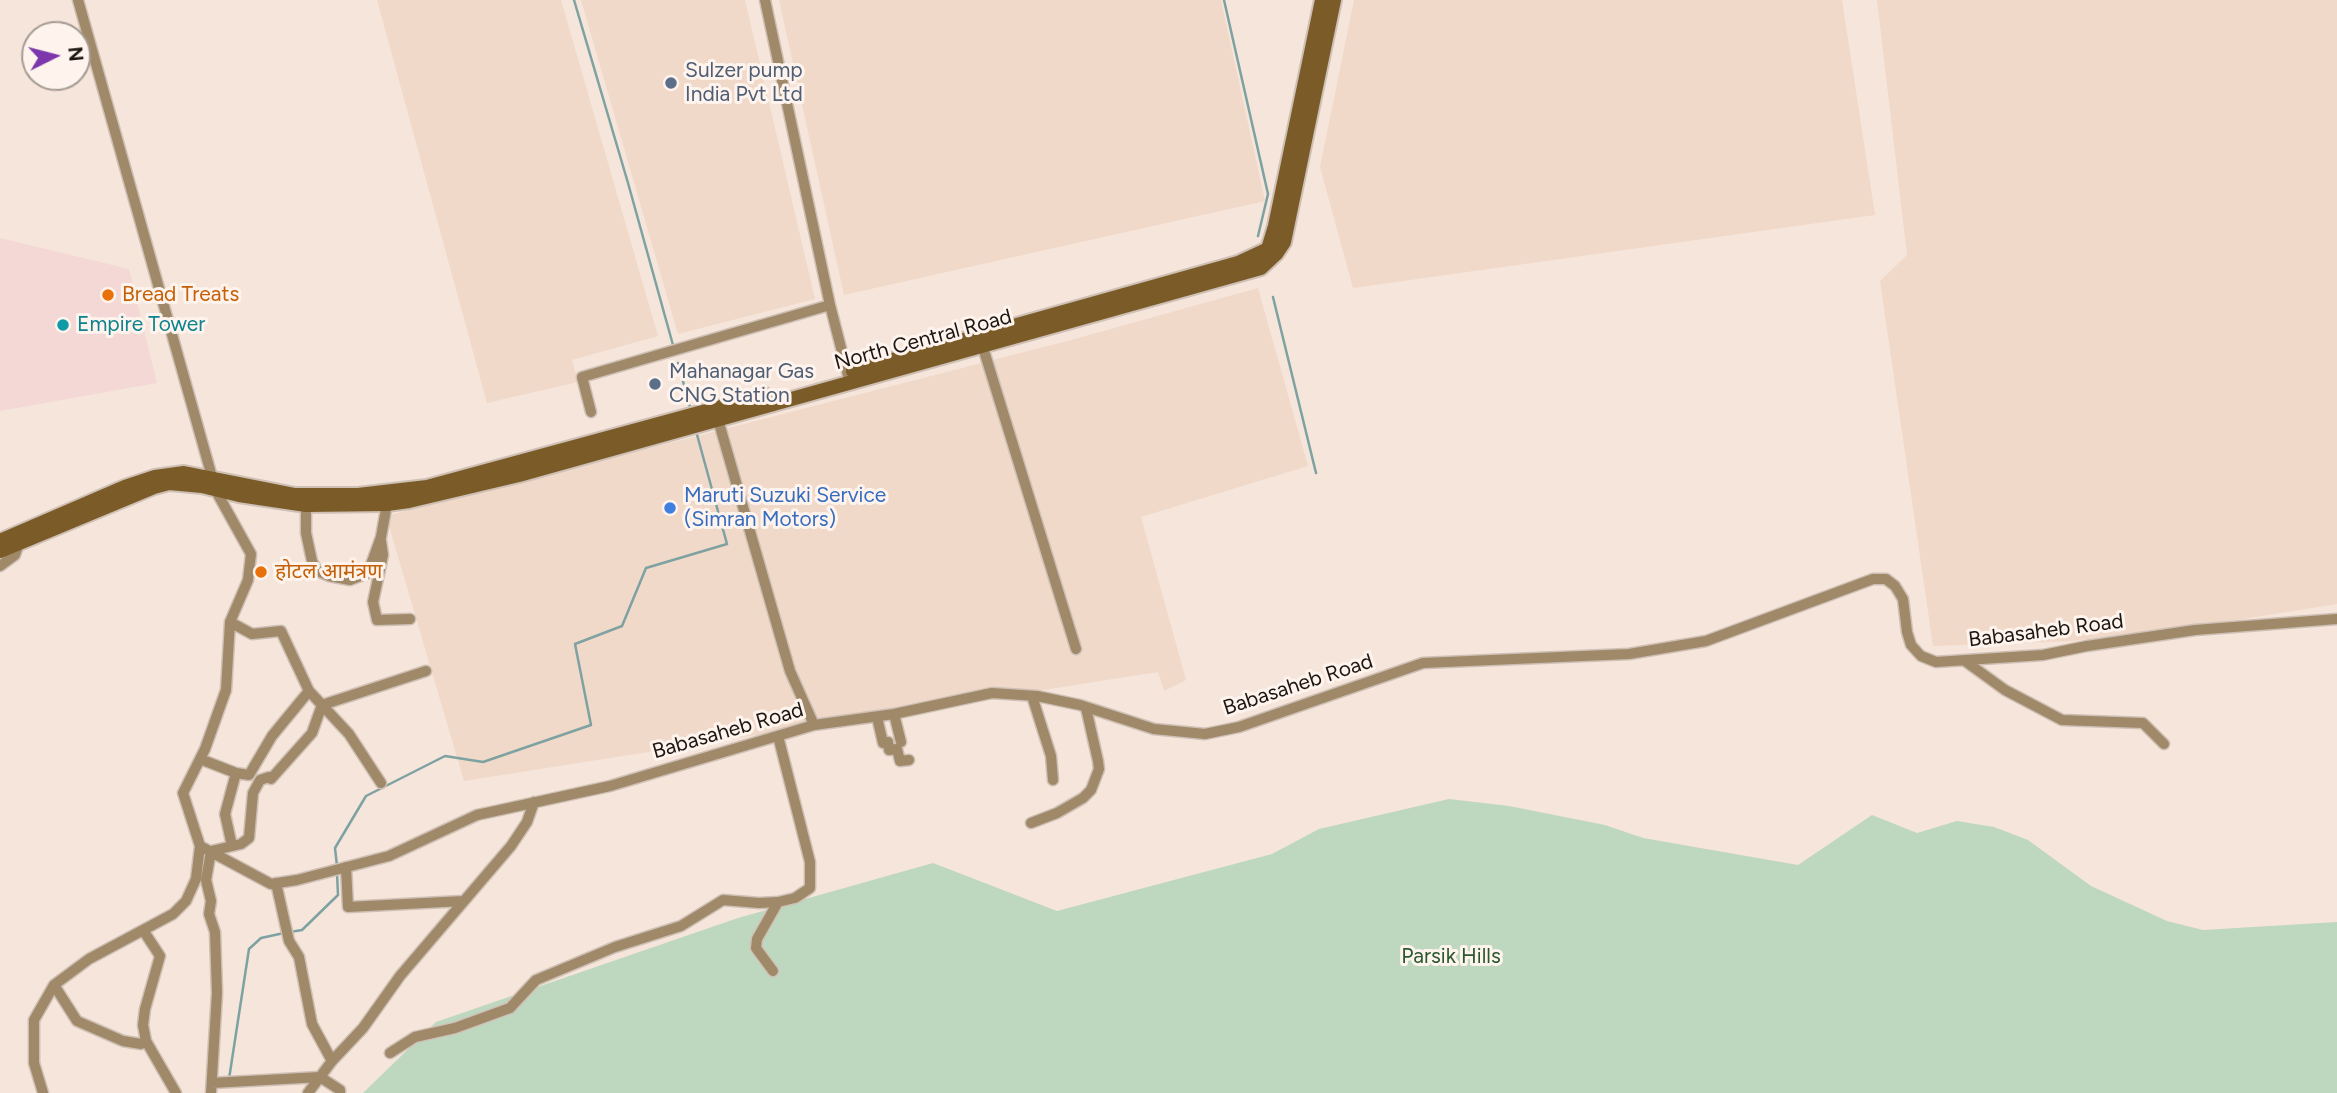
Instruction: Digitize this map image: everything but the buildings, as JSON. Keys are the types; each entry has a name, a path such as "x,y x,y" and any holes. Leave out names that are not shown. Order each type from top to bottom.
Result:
{"main road":[{"path":"1271,253 1322,0"},
{"path":"1271,253 1284,242 1334,0"},
{"name":"North Central Road","path":"5,542 154,487 183,483 214,484 295,495 358,495 427,487 712,417 849,377 917,365 981,340 1243,274 1261,268 1271,253"},
{"name":"North Central Road","path":"214,484 306,505 387,504 519,475 673,431 712,417"}],"street":[{"path":"43,1093 34,1063 34,1020 54,985 89,959 173,914 186,901 196,879 200,846 183,793 200,760 226,690 230,622 248,580 251,554 214,484 78,0"},
{"path":"765,0 830,305 849,377"},
{"path":"591,412 582,377 830,305"},
{"path":"981,340 1076,649"},
{"path":"712,417 790,671 814,725"},
{"path":"306,505 306,533 317,571 350,580 368,573 381,537 387,504"},
{"path":"381,537 383,555 373,602 377,620 410,619"},
{"path":"0,566 15,555 5,542"},
{"name":"Babasaheb Road","path":"276,883 389,856 477,814 610,786 814,725 894,714 992,693 1032,696 1086,708 1154,729 1205,734 1239,727 1423,663 1629,654 1706,641 1873,579 1886,579 1895,586 1903,599 1911,645 1921,656 1936,662 2043,655 2195,630 2337,619"},
{"path":"230,622 252,634 281,631 309,691 349,734 381,783"},
{"path":"1965,661 2005,690 2062,720 2143,723 2164,744"},
{"path":"322,705 426,671"},
{"path":"249,775 272,736 309,691"},
{"path":"1032,696 1051,755 1053,780"},
{"path":"200,760 260,780 269,777 271,779 312,733 320,718 322,705"},
{"path":"1031,823 1057,813 1083,798 1091,790 1099,769 1086,708"},
{"path":"894,714 901,742"},
{"path":"877,717 883,743 888,742 889,750 897,749 900,761 909,760"},
{"path":"390,1053 415,1037 455,1028 510,1008 536,981 615,947 681,926 723,900 778,902 795,898 810,888 810,862 778,736"},
{"path":"232,846 225,814 236,773"},
{"path":"211,850 242,844 249,838 253,793 260,780"},
{"path":"308,1093 332,1061 363,1028 400,976 511,846 527,822 534,802"},
{"path":"200,846 271,884 276,883 289,941 299,957 312,1024 332,1061"},
{"path":"211,850 206,880 211,901 209,914 215,932 217,993 211,1088 229,1082 320,1077 340,1090 340,1093"},
{"path":"346,867 348,907 463,901"},
{"path":"773,971 756,948 757,939 778,902"},
{"path":"143,930 160,956 145,1009 143,1025 146,1041 176,1093"},
{"path":"54,985 77,1021 122,1041 141,1044 146,1041"}],"shaded area":[{"path":"377,0 561,0 658,336 572,360 578,382 487,403"},
{"path":"581,0 745,0 815,299 678,334"},
{"path":"779,0 1221,0 1265,201 844,295"},
{"path":"1354,0 1842,0 1875,215 1353,288 1320,167"},
{"path":"1877,0 2337,0 2337,604 2212,624 2073,641 1933,646 1880,281 1907,255"},
{"path":"0,238 129,269 157,383 0,411"},
{"path":"1258,288 1308,466 1141,517 1186,680 1164,691 1158,672 464,781 386,516 1071,340"}],"green space":[{"name":"Parsik Hills","path":"1449,799 1509,806 1605,825 1643,838 1798,865 1872,815 1917,833 1957,821 1994,827 2028,840 2091,886 2167,921 2203,930 2337,922 2337,1093 363,1093 436,1022 738,918 933,863 1057,911 1272,854 1319,829"}],"waterway":[{"path":"574,0 673,345"},
{"path":"1224,0 1268,194 1258,236"},
{"path":"1273,297 1316,473"},
{"path":"678,363 690,407"},
{"path":"337,866 335,848 366,796 445,756 483,762 591,725 575,644 622,626 646,568 727,544 696,431"},
{"path":"290,932 302,930 338,895 337,873"},
{"path":"229,1079 249,949 261,938 284,933"}],"place":[{"name":"Sulzer pump India Pvt Ltd","path":"671,83"},
{"name":"Bread Treats","path":"108,295"},
{"name":"Empire Tower","path":"63,325"},
{"name":"Mahanagar Gas CNG Station","path":"655,384"},
{"name":"Maruti Suzuki Service (Simran Motors)","path":"670,508"},
{"name":"होटल आमंत्रण","path":"261,572"}]}
